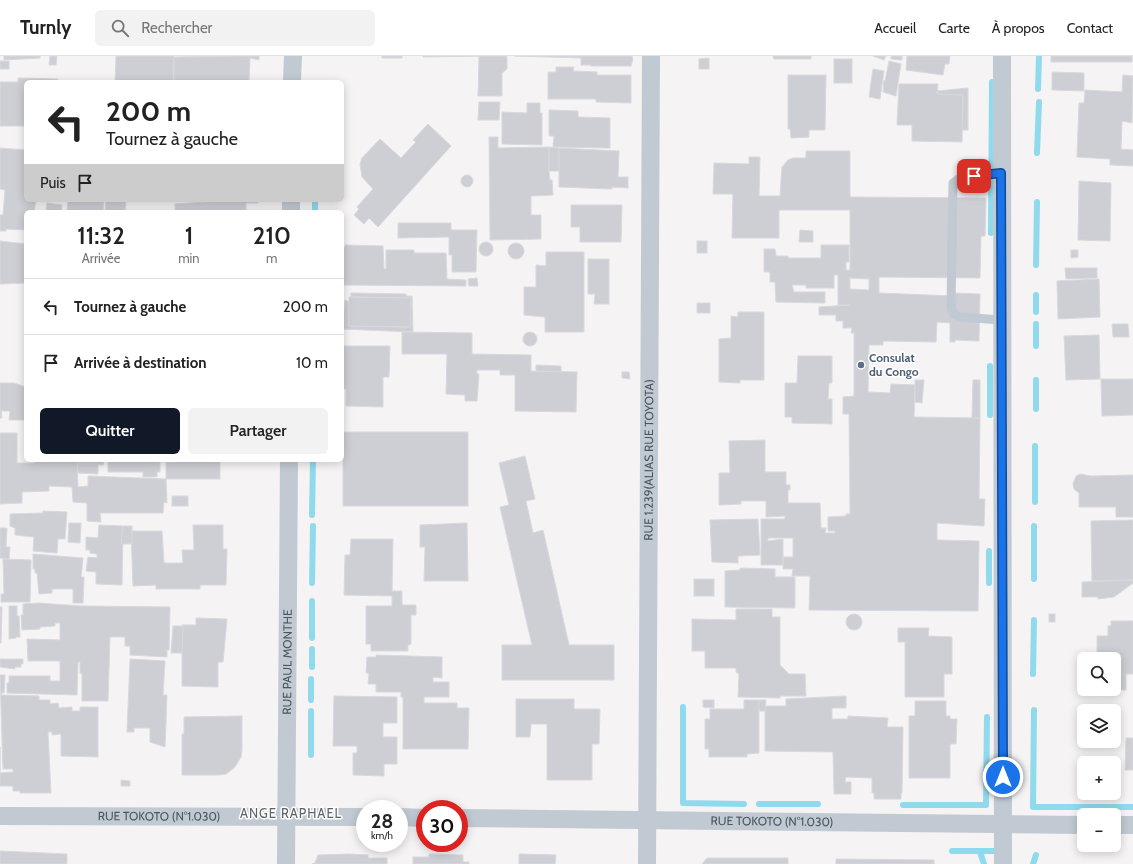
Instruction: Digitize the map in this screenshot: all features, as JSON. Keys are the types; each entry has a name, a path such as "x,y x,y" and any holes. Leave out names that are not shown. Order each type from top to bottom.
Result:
{"street":[{"path":"292,56 292,80"},
{"name":"RUE 1.239(ALIAS RUE TOYOTA)","path":"647,864 651,56"},
{"path":"1002,56 1003,864"},
{"name":"RUE PAUL MONTHE","path":"286,864 289,462"},
{"name":"RUE TOKOTO (N°1.030)","path":"0,816 356,817"},
{"name":"RUE TOKOTO (N°1.030)","path":"468,818 1077,825"},
{"path":"1121,825 1133,825"}],"lane":[{"path":"1001,173 961,177 953,183 951,308 954,314 959,317 1002,320"}],"building":[{"path":"4,56 40,56 40,58 4,60"},
{"path":"50,56 57,56 56,65 49,65"},
{"path":"116,56 174,56 173,80 115,80"},
{"path":"259,56 259,60 250,58 249,80 174,80 174,57"},
{"path":"382,56 402,56 402,58 382,58"},
{"path":"423,56 479,56 423,57"},
{"path":"479,56 507,56 507,69 502,73 502,96 478,96"},
{"path":"515,56 632,56 633,59 631,66 591,66 581,65 581,58"},
{"path":"773,56 811,56 811,59 774,59"},
{"path":"873,56 886,56 884,60"},
{"path":"891,56 902,56 902,60 891,59"},
{"path":"907,56 950,56 949,64 945,64 943,75 906,70"},
{"path":"1051,56 1132,56 1132,62 1051,62"},
{"path":"709,58 709,69 699,69 699,59"},
{"path":"834,59 852,59 852,83 834,83"},
{"path":"0,61 9,61 9,69 0,69"},
{"path":"889,61 901,64 896,96 883,92 884,80 885,81"},
{"path":"556,67 574,67 573,71 597,72 597,75 631,75 631,103 596,102 596,99 548,99 548,72 556,72"},
{"path":"873,69 884,71 880,99 869,97"},
{"path":"1052,72 1084,73 1084,91 1052,90"},
{"path":"788,75 826,75 825,130 809,130 809,137 791,138 790,129 788,129"},
{"path":"1123,75 1133,76 1132,123 1122,121 1121,149 1133,150 1133,166 1110,165 1110,159 1077,157 1079,103 1084,103 1085,90 1122,92"},
{"path":"18,78 58,79 24,80 24,126 0,126 0,82 18,82"},
{"path":"899,84 938,84 937,94 963,95 962,142 912,141 912,125 897,125"},
{"path":"968,88 968,130 962,130 963,95 937,94 937,91"},
{"path":"479,102 500,102 499,120 478,120"},
{"path":"527,103 540,103 540,113 542,113 542,145 502,144 502,112 527,113"},
{"path":"549,110 578,111 578,117 610,118 610,148 553,147 554,136 549,136"},
{"path":"428,124 451,146 378,227 369,218 364,224 354,215 359,209 357,207 373,189 362,177 360,164 362,158 380,139 401,158 416,142 413,140"},
{"path":"489,137 498,137 498,148 549,147 549,171 550,180 552,180 553,195 531,196 531,215 541,215 541,239 490,240"},
{"path":"549,147 559,148 559,171 549,171"},
{"path":"0,148 24,150 24,202 36,202 34,210 24,210 24,230 6,229 6,231 0,231 0,215 3,215 5,190 0,189"},
{"path":"559,148 619,151 618,177 628,177 628,188 612,187 612,189 559,187"},
{"name":"Consulat du Congo","path":"806,151 850,151 850,197 986,198 985,236 981,236 980,278 879,277 879,293 954,296 954,293 980,294 979,341 955,340 955,342 950,342 950,323 937,322 936,342 883,341 883,345 869,345 868,392 890,393 891,384 915,385 914,417 980,418 979,499 985,499 984,526 937,523 937,540 979,541 978,611 809,610 810,576 792,576 793,569 783,569 783,565 761,565 761,519 785,519 785,516 766,517 766,501 741,501 741,504 719,505 719,473 730,473 729,441 765,440 765,472 786,472 786,485 790,485 790,490 788,490 788,503 820,503 821,528 826,528 825,533 835,533 835,531 828,531 828,517 846,516 846,514 850,514 849,414 843,414 843,397 854,396 854,333 851,333 852,328 843,328 843,321 836,321 836,315 819,315 819,307 850,305 838,305 838,275 834,275 834,288 806,288 806,285 792,285 794,292 825,292 825,303 776,302 775,282 770,282 770,272 764,272 764,249 775,249 776,256 788,256 788,258 821,258 821,245 849,245 849,262 846,262 846,270 850,270 850,210 779,210 779,238 732,238 733,194 713,194 714,163 749,164 749,157 760,157 759,196 780,196 782,167 788,160 793,158 806,158","holes":["850,278 869,279 869,290 850,289","768,538 793,538 793,557 783,557 783,539 768,541"]},
{"path":"465,175 469,175 473,181 469,187 465,187 461,183 461,179"},
{"path":"1079,181 1111,183 1110,241 1078,240"},
{"path":"68,202 104,202 103,210 67,210"},
{"path":"106,202 126,202 125,210 105,210"},
{"path":"206,202 258,202 246,203 246,210 175,210 175,204"},
{"path":"47,203 62,205 61,210 46,210"},
{"path":"571,205 622,205 621,242 580,242 580,227 571,227"},
{"path":"398,223 451,223 451,230 477,230 476,272 452,272 452,255 449,255 449,237 398,238"},
{"path":"800,230 813,231 813,242 799,242"},
{"path":"0,241 24,244 24,283 0,284"},
{"path":"697,241 707,241 707,253 697,253"},
{"path":"483,242 489,242 493,246 493,252 489,256 483,256 479,252 479,246"},
{"path":"516,243 523,248 524,251 519,258 516,259 509,254 508,251 513,244"},
{"path":"345,245 383,246 384,269 386,269 386,250 414,250 414,253 446,253 447,279 466,280 466,286 344,285"},
{"path":"1071,250 1078,250 1078,257 1071,258"},
{"path":"546,252 584,252 584,332 545,332 545,317 524,315 524,287 536,287 536,265 546,266"},
{"path":"588,259 609,259 609,304 594,304 595,294 588,294"},
{"path":"1065,268 1097,268 1097,278 1066,279"},
{"path":"477,278 478,286 469,286 468,279"},
{"path":"1099,279 1100,317 1058,319 1057,281"},
{"path":"351,293 406,294 406,296 412,296 413,332 344,329 345,300 349,302 349,326 410,327 411,298 351,297"},
{"path":"349,297 411,298 410,327 349,326"},
{"path":"697,303 710,303 710,313 697,313"},
{"path":"738,312 764,312 764,380 740,380 740,383 719,382 719,339 731,338 731,316 738,317"},
{"path":"1112,324 1128,324 1129,337 1113,337"},
{"path":"402,332 472,333 472,354 531,355 531,371 577,372 576,412 515,411 515,375 500,375 500,370 477,370 477,374 479,374 477,401 465,401 465,395 446,394 447,354 402,354"},
{"path":"527,332 533,332 537,336 537,342 533,346 527,346 523,342 523,336"},
{"path":"1099,335 1100,379 1066,380 1064,336"},
{"path":"344,346 390,346 389,377 383,377 383,407 346,406 346,389 344,389"},
{"path":"798,356 832,356 832,383 829,383 828,399 832,399 832,424 792,423 792,417 785,417 785,383 797,383"},
{"path":"536,365 561,366 561,372 536,371"},
{"path":"622,372 629,372 630,379 622,378"},
{"path":"1101,379 1133,379 1133,415 1102,416"},
{"path":"915,380 924,380 922,403 915,402"},
{"path":"973,380 980,380 980,418 972,418"},
{"path":"0,383 14,383 24,386 24,420 9,420 10,411 1,411 2,418 0,418"},
{"path":"344,432 468,432 468,506 343,506"},
{"path":"0,433 17,433 17,463 104,462 103,465 77,464 78,487 88,486 88,476 166,479 167,503 164,502 163,513 100,513 101,522 87,521 87,503 73,502 72,487 49,486 49,491 22,492 22,503 0,504"},
{"path":"525,456 535,499 526,501 533,533 543,530 569,645 614,645 614,680 502,680 502,645 532,645 500,507 509,505 499,463"},
{"path":"108,462 160,462 160,472 157,472 157,477 143,477 143,472 108,472"},
{"path":"166,462 220,462 220,479 166,479"},
{"path":"77,464 98,464 98,474 78,473"},
{"path":"1080,474 1091,476 1133,475 1133,517 1116,517 1116,507 1079,507 1079,493 1074,489 1073,484 1076,476"},
{"path":"172,496 188,496 188,506 172,506"},
{"path":"43,511 67,512 65,539 58,539 57,553 33,551 34,537 15,535 15,528 10,526 10,514 43,513"},
{"path":"758,519 760,555 738,556 738,563 712,562 710,520"},
{"path":"1133,520 1133,580 1092,581 1091,521"},
{"path":"69,523 81,523 80,543 68,542"},
{"path":"467,523 468,581 424,581 425,547 420,547 420,525"},
{"path":"99,525 123,526 122,585 96,584 96,572 86,571 88,557 97,558 97,554 90,553 90,550 86,550 86,537 98,538"},
{"path":"193,525 223,525 223,549 227,549 226,585 200,585 200,589 156,589 156,585 133,586 131,531 162,531 164,563 183,563 182,550 194,550"},
{"path":"123,526 132,526 132,544 121,544"},
{"path":"0,528 7,528 6,547 10,547 9,559 0,558"},
{"path":"351,539 393,539 392,591 402,591 402,605 416,605 416,615 411,615 411,644 408,645 408,651 371,651 371,644 366,644 366,606 392,606 392,596 344,595 345,555 350,555"},
{"path":"33,554 83,558 81,577 84,577 83,603 73,603 73,589 52,589 52,593 39,594 37,573 35,573 35,569 33,569"},
{"path":"3,559 31,560 30,602 1,602 1,594 4,594"},
{"path":"740,568 775,569 775,577 795,577 795,608 725,607 725,571 740,570"},
{"path":"694,579 714,579 714,596 694,596"},
{"path":"1133,580 1133,583 1114,597 1098,599 1098,597 1082,597 1082,582"},
{"path":"39,603 81,606 170,607 169,650 167,650 167,657 130,655 130,646 125,646 125,637 110,637 108,701 82,701 82,674 80,673 80,662 78,662 77,695 7,693 9,676 50,676 50,681 60,681 60,661 28,661 27,639 60,640 60,623 55,623 55,626 40,627 40,629 22,630 21,615 23,615 23,604"},
{"path":"9,606 17,606 20,637 9,639"},
{"path":"0,607 2,607 1,643 0,643"},
{"path":"736,609 772,609 772,617 780,617 780,665 789,674 805,674 806,696 780,696 780,698 738,697 739,674 736,672 736,668 705,668 705,651 692,651 692,619 736,620"},
{"path":"854,614 861,619 862,622 857,629 854,630 847,625 846,622 851,615"},
{"path":"1049,614 1055,614 1055,622 1049,622"},
{"path":"196,618 227,619 223,662 218,662 218,687 182,686 182,625 196,625"},
{"path":"1111,621 1133,621 1133,674 1126,674 1126,690 1121,690 1121,652 1097,652 1097,636 1108,636 1108,626 1111,626"},
{"path":"173,626 183,626 182,653 171,653"},
{"path":"898,628 929,628 928,636 952,637 952,674 944,674 944,697 905,697 905,642 898,642"},
{"path":"376,655 442,657 442,678 433,677 433,682 449,682 449,697 424,697 424,703 457,703 457,708 469,708 468,749 403,749 403,697 401,697 401,692 376,692 376,684 368,684 369,673 366,673 367,657 376,657"},
{"path":"0,659 23,659 23,664 21,664 21,667 15,667 15,669 0,667"},
{"path":"130,659 165,661 163,695 167,695 165,747 150,742 150,728 134,728 134,732 127,732"},
{"path":"0,675 5,675 4,693 1,693 1,695 39,696 39,700 50,700 50,704 58,703 59,708 72,707 72,711 80,711 80,707 98,707 98,757 61,756 61,734 52,735 52,732 48,732 51,793 20,793 20,791 13,791 13,786 0,786 0,773 13,772 13,769 3,769"},
{"path":"334,696 397,697 397,723 383,723 383,737 397,737 397,764 384,764 384,776 353,775 353,753 357,753 357,746 333,746"},
{"path":"846,696 846,708 832,708 832,719 848,719 848,716 888,718 887,727 903,727 901,799 874,799 874,793 872,793 872,778 846,777 845,782 851,782 851,794 834,794 833,752 765,751 765,706 786,706 786,699"},
{"path":"516,699 574,699 574,709 600,709 599,744 592,744 592,780 547,780 547,724 531,724 530,737 516,737"},
{"path":"703,700 714,700 714,708 703,707"},
{"path":"744,700 759,700 759,753 747,754 747,757 709,757 709,749 705,749 705,719 710,719 710,709 744,709"},
{"path":"759,700 766,700 765,711 759,711"},
{"path":"915,701 946,701 946,716 950,716 950,719 957,719 956,744 950,744 950,778 909,778 909,716 915,716"},
{"path":"242,716 242,750 241,757 235,767 226,774 182,775 182,734 184,734 184,717"},
{"path":"1126,738 1133,738 1133,770 1125,770"},
{"path":"121,780 130,781 130,786 121,786"},
{"path":"0,851 67,854 67,864 0,864"},
{"path":"429,854 463,855 463,862 469,862 469,864 413,864 413,857 429,857"},
{"path":"519,854 556,855 555,864 519,864"},
{"path":"318,855 368,855 368,858 387,858 387,864 312,864 315,863"},
{"path":"707,858 788,858 788,864 702,864"},
{"path":"836,859 934,860 934,864 836,864"}],"waterway":[{"path":"1038,89 1039,56"},
{"path":"991,233 992,82"},
{"path":"1037,153 1039,102"},
{"path":"315,202 315,210"},
{"path":"1036,265 1037,202"},
{"path":"1036,295 1036,312"},
{"path":"1036,324 1036,346"},
{"path":"990,366 990,415"},
{"path":"1036,380 1036,409"},
{"path":"1035,446 1035,502"},
{"path":"312,515 313,462"},
{"path":"312,583 313,526"},
{"path":"1034,526 1034,579"},
{"path":"989,551 989,583"},
{"path":"312,601 312,638"},
{"path":"1033,674 1034,620"},
{"path":"312,649 312,667"},
{"path":"311,679 311,700"},
{"path":"683,707 683,803 744,804"},
{"path":"1034,710 1033,807 1133,807"},
{"path":"311,711 311,755"},
{"path":"903,805 986,805 987,717"},
{"path":"759,804 818,804"},
{"path":"952,851 994,851"},
{"path":"980,852 984,864"},
{"path":"1033,864 1036,855"}],"place":[{"name":"Consulat du Congo","path":"861,365"}],"district":[{"name":"ANGE RAPHAEL","path":"291,813"}],"route":[{"path":"974,176 1001,173 1003,777"}]}
